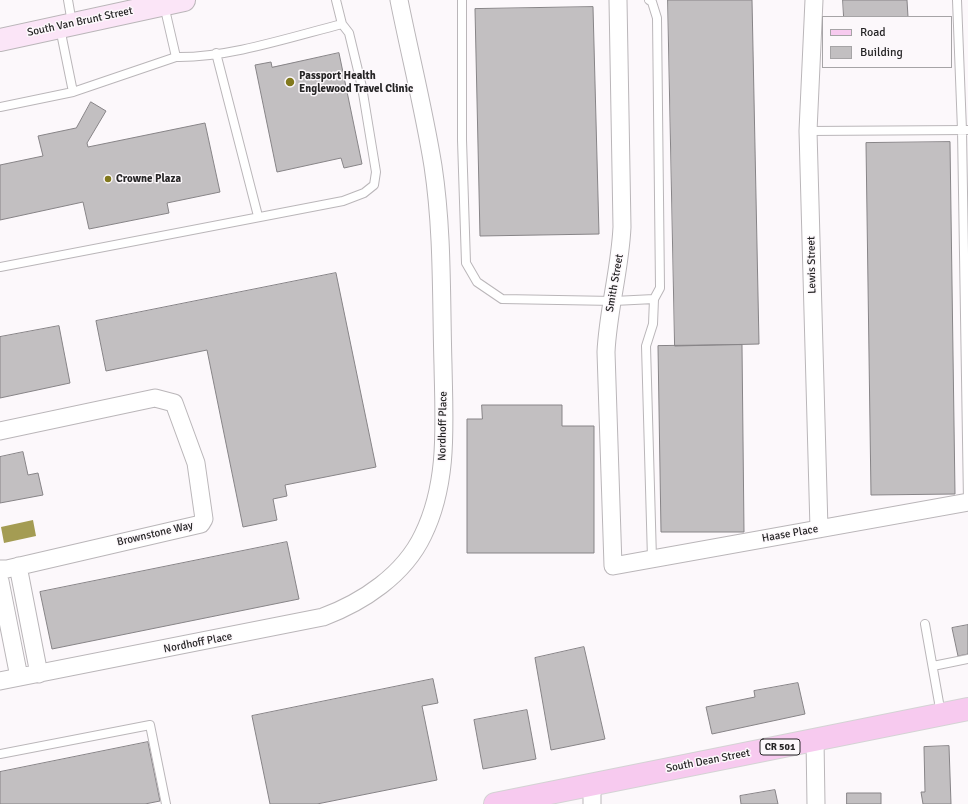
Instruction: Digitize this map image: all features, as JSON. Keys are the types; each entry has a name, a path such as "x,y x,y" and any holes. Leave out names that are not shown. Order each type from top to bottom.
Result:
{"main road":[{"name":"South Dean Street","path":"495,804 592,794 815,740 968,709"}],"street":[{"name":"Nordhoff Place","path":"0,681 323,617 351,605 380,587 404,562 422,536 434,508 441,476 444,441 440,238 428,140 399,0"},
{"name":"Smith Street","path":"613,566 606,352 608,324 614,301 620,262 622,227 618,0"},
{"name":"Lewis Street","path":"814,0 808,131 819,529"},
{"name":"South Van Brunt Street","path":"0,40 174,2"},
{"name":"Brownstone Way","path":"0,431 155,398 174,403 196,463 204,519 201,524 0,569"},
{"name":"Haase Place","path":"613,566 968,502"},
{"path":"18,566 39,674"},
{"path":"0,581 19,677"},
{"path":"815,740 816,804"}],"lane":[{"path":"68,0 66,26 73,92"},
{"path":"0,267 258,216 343,201 364,194 374,185 376,172 362,87 349,33 342,24 336,0"},
{"path":"462,0 462,140 466,263 477,282 502,299 614,301 654,299"},
{"path":"649,0 652,2 657,18 660,288 654,299 653,324 646,346 652,559"},
{"path":"957,0 965,130 968,502"},
{"path":"174,2 176,57"},
{"path":"0,107 73,92 176,57 193,58 260,45 342,24"},
{"path":"216,53 258,216"},
{"path":"808,131 965,130"},
{"path":"925,624 941,715"},
{"path":"933,666 968,658"},
{"path":"0,754 150,725 166,804"}],"shaded area":[{"path":"33,520 36,536 4,543 1,527"}],"building":[{"path":"668,0 752,0 759,344 675,346"},
{"path":"843,0 907,0 908,16 844,16"},
{"path":"593,7 599,234 480,236 475,9"},
{"path":"339,53 362,164 344,168 341,158 277,172 255,65 271,62 272,67"},
{"name":"Crowne Plaza","path":"91,102 106,111 87,143 88,147 205,123 220,192 167,203 169,213 89,229 83,202 0,220 0,165 43,156 38,136 76,128"},
{"path":"950,142 955,494 871,495 866,143"},
{"path":"336,273 376,467 285,485 287,496 273,499 277,520 243,527 207,350 106,371 96,321"},
{"path":"59,326 70,383 0,398 0,337"},
{"path":"742,345 744,532 661,532 658,346"},
{"path":"482,405 562,405 562,426 594,426 594,553 467,553 467,419 482,419"},
{"path":"23,452 28,475 38,473 43,495 0,503 0,457"},
{"path":"287,542 299,599 52,649 40,592"},
{"path":"968,625 968,654 958,656 952,628"},
{"path":"584,647 605,739 551,750 535,658"},
{"path":"433,679 438,703 422,706 437,780 317,804 270,804 252,716"},
{"path":"798,683 805,714 712,734 706,707 755,697 754,691"},
{"path":"527,710 536,759 483,769 474,720"},
{"path":"148,742 160,801 145,804 0,804 0,772"},
{"path":"949,746 951,804 923,804 921,792 925,792 924,747"},
{"path":"775,790 778,804 741,804 740,796"},
{"path":"847,793 881,793 881,804 847,804"}],"place":[{"name":"Passport Health Englewood Travel Clinic","path":"290,82"},
{"name":"Crowne Plaza","path":"108,179"}]}
